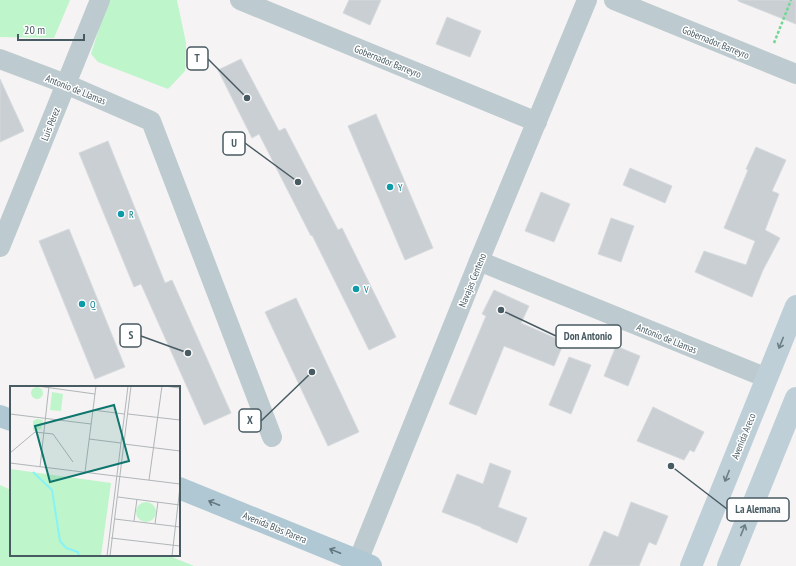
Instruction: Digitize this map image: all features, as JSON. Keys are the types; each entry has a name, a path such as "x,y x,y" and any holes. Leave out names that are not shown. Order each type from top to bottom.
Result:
{"main road":[{"name":"Avenida Areco","path":"691,566 796,306"},
{"path":"728,566 796,398"},
{"path":"0,416 10,420"},
{"name":"Avenida Blas Parera","path":"180,488 364,563"}],"street":[{"name":"Luis Pérez","path":"0,248 100,0"},
{"name":"Gobernador Barreyro","path":"240,0 537,122"},
{"name":"Navajas Centeno","path":"364,563 479,261 587,0"},
{"name":"Gobernador Barreyro","path":"614,0 796,74"},
{"name":"Antonio de Llamas","path":"0,59 66,84 151,121 272,437"},
{"name":"Antonio de Llamas","path":"479,261 767,378"}],"path":[{"path":"766,62 791,0"}],"green space":[{"path":"0,0 70,0 54,38 0,37"},
{"path":"108,0 177,0 186,43 185,71 168,89 98,62 91,54"},
{"path":"0,485 10,490 10,556 169,556 194,566 0,566"}],"building":[{"path":"349,0 381,0 370,25 343,13"},
{"path":"796,0 796,24 738,1"},
{"path":"447,17 481,31 470,57 436,44"},
{"path":"241,59 279,131 285,128 338,230 342,228 396,337 369,350 312,235 311,236 259,134 252,138 218,70"},
{"path":"0,79 24,131 0,142"},
{"name":"Y","path":"376,114 433,248 405,260 348,126"},
{"path":"108,141 165,283 172,280 231,413 204,425 141,284 134,287 79,153"},
{"path":"756,147 786,160 772,191 779,194 765,230 780,238 763,270 752,297 695,272 704,251 746,265 755,241 724,228 748,170 746,169"},
{"path":"630,168 672,186 665,203 623,185"},
{"path":"541,192 570,204 554,242 525,231"},
{"path":"611,218 634,226 621,262 598,254"},
{"name":"Q","path":"69,229 125,367 95,379 39,241"},
{"path":"494,290 529,306 521,323 564,342 554,366 504,346 476,415 449,404 486,316 482,314"},
{"path":"296,298 359,432 328,446 265,312"},
{"path":"616,346 640,356 628,386 604,376"},
{"path":"569,357 591,365 571,414 549,405"},
{"path":"653,407 704,432 694,452 690,450 684,460 637,441"},
{"path":"490,463 511,471 498,507 527,518 517,543 442,512 457,474 483,484"},
{"path":"631,502 668,516 656,545 649,542 639,566 589,566 604,531 618,537"}],"place":[{"name":"T","path":"247,98"},
{"name":"U","path":"298,182"},
{"name":"Y","path":"390,187"},
{"name":"R","path":"121,214"},
{"name":"V","path":"356,289"},
{"name":"Q","path":"82,304"},
{"name":"Don Antonio","path":"501,310"},
{"name":"S","path":"188,353"},
{"name":"X","path":"312,372"},
{"name":"La Alemana","path":"671,466"}]}
